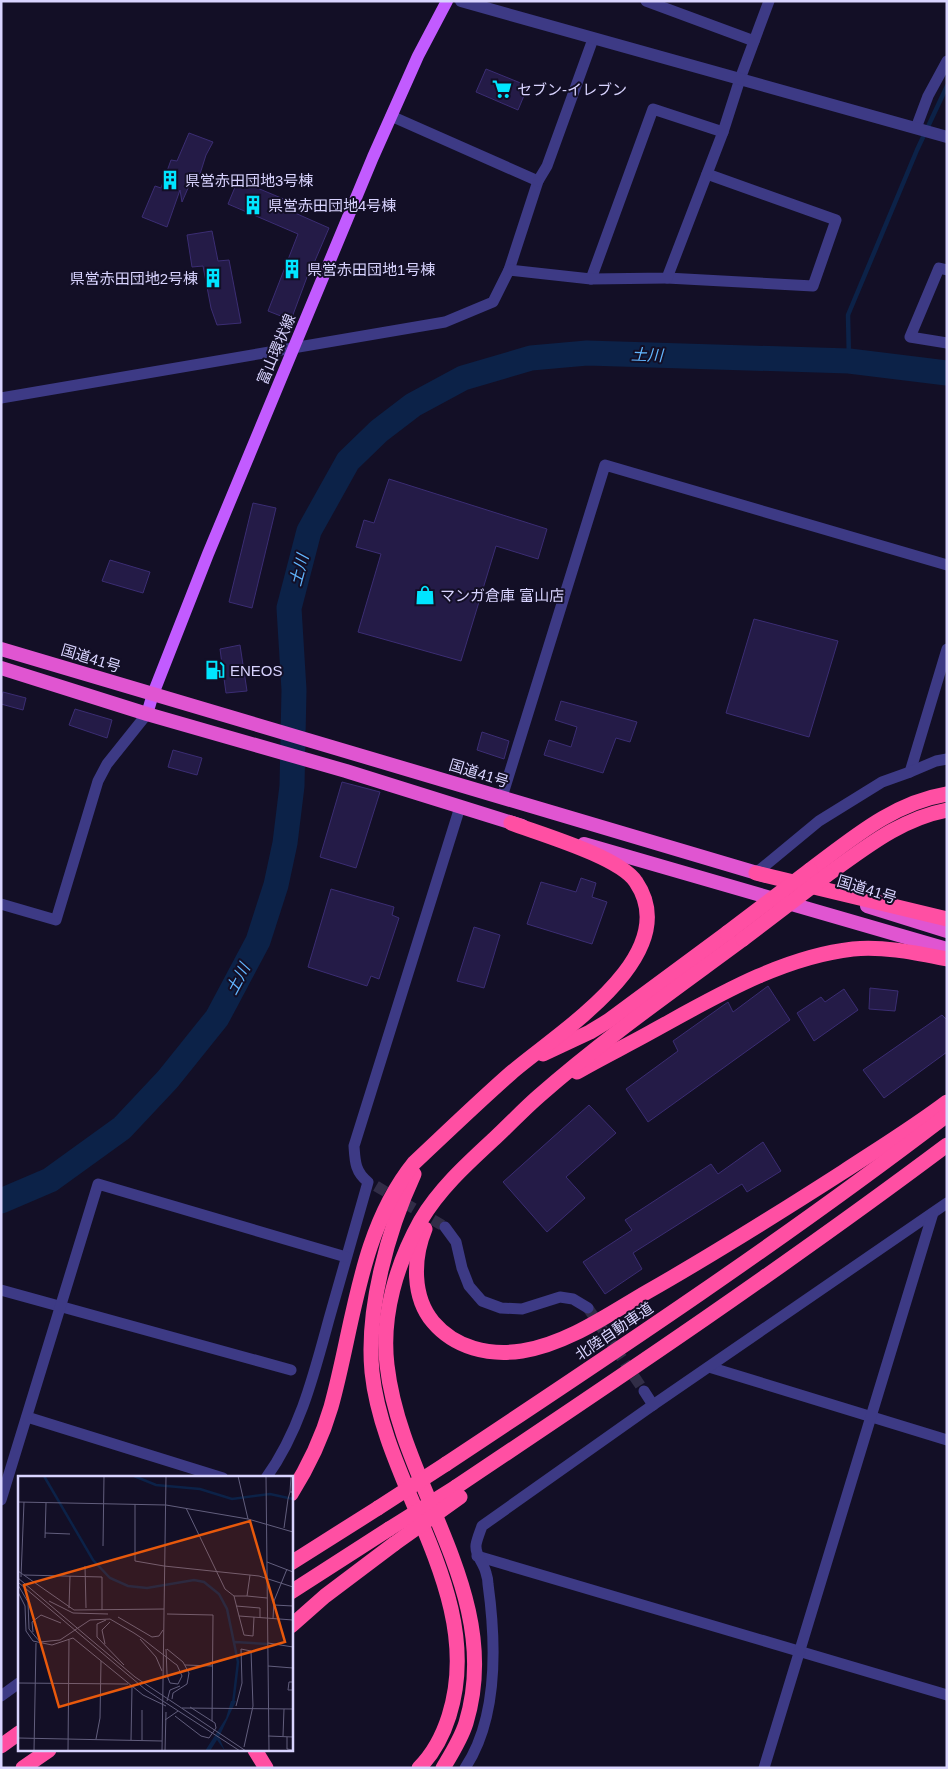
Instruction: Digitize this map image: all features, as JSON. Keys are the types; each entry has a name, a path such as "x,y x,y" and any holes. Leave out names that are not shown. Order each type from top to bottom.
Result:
{"highway":[{"name":"国道41号","path":"1,649 947,930"},
{"path":"1,668 147,714 346,771 510,822 947,949"},
{"path":"511,1072 608,1021 854,837 896,810 931,797 947,794"},
{"path":"443,1768 455,1748 465,1725 472,1700 475,1649 464,1592 453,1559 401,1429 391,1394 386,1363 386,1335 390,1303 397,1272 422,1218 439,1194 457,1174 537,1097 632,1021 827,875 890,831 930,813 947,810"},
{"path":"292,1492 304,1473 318,1443 330,1409 362,1277 379,1223 402,1178 428,1149 511,1072 583,1015 606,994 626,973 638,953 646,934 647,914 644,897 636,881 624,869 592,853 510,822"},
{"path":"756,873 947,919"},
{"path":"537,1097 580,1071 726,992 792,962 823,953 855,949 886,949 947,959"},
{"path":"457,1174 442,1194 431,1214 418,1252 416,1270 423,1306 432,1322 462,1345 482,1351 502,1353 523,1351 548,1344 579,1330 700,1262 804,1198 947,1102"},
{"name":"北陸自動車道","path":"292,1562 446,1464 655,1325 771,1244 947,1115"},
{"path":"292,1625 325,1596 394,1544 458,1492 807,1248 947,1145"},
{"path":"419,1768 435,1747 446,1726 452,1705 457,1681 455,1633 450,1605 439,1569 388,1438 378,1405 372,1372 371,1346 377,1292 388,1247 406,1190 428,1149"},
{"path":"292,1591 388,1529 458,1492"},
{"path":"1,1746 18,1734"},
{"path":"1,1754 18,1743"},
{"path":"23,1768 46,1752"},
{"path":"257,1752 266,1768"}],"main road":[{"name":"富山環状線","path":"147,714 153,694 208,554 391,116 418,56 447,1"}],"street":[{"path":"461,1 947,137"},
{"path":"646,1 660,4 754,41"},
{"path":"667,278 707,174 769,1"},
{"path":"1,398 445,322 494,302 509,270 538,182 547,166 593,39"},
{"path":"916,128 928,96 947,60"},
{"path":"591,279 653,109 722,132"},
{"path":"391,116 538,182"},
{"path":"509,270 591,279 667,278 813,286 836,220 707,174"},
{"path":"947,270 939,268 910,337 947,343"},
{"path":"502,797 605,465 947,565"},
{"path":"910,772 947,648"},
{"path":"1,904 56,920 98,781 107,764 147,714"},
{"path":"756,873 827,816 882,782 936,761 947,759"},
{"path":"267,1476 279,1459 301,1416 346,1257 372,1184 362,1178 355,1165 354,1146 460,807"},
{"path":"1,1500 98,1184 346,1257"},
{"path":"465,1768 483,1725 493,1675 490,1600 486,1572 477,1556 476,1545 482,1526 653,1405 947,1204"},
{"path":"764,1768 933,1213"},
{"path":"445,1227 456,1242 462,1268 469,1286 482,1301 501,1308 522,1309 560,1297 573,1298 588,1308"},
{"path":"1,1290 291,1370"},
{"path":"709,1367 947,1440"},
{"path":"644,1391 653,1405"},
{"path":"27,1416 217,1476"},
{"path":"477,1556 799,1653 947,1695"},
{"path":"1,1696 18,1683"}],"building":[{"name":"セブン-イレブン","path":"486,69 528,86 518,110 476,92"},
{"name":"県営赤田団地3号棟","path":"189,133 213,142 206,155 200,174 195,172 182,202 180,190 167,227 142,217 155,186 161,188 171,160 177,161"},
{"path":"238,180 298,205 295,213 329,228 310,269 291,320 268,311 298,234 228,204"},
{"name":"県営赤田団地2号棟","path":"212,231 218,261 229,260 241,323 217,325 211,308 203,266 192,267 187,235"},
{"name":"マンガ倉庫 富山店","path":"389,479 547,529 538,559 496,546 461,661 358,632 381,554 356,547 364,520 374,523"},
{"path":"253,503 276,508 252,608 229,602"},
{"path":"110,560 150,572 143,593 102,581"},
{"path":"754,619 838,641 809,737 726,713"},
{"path":"240,645 247,691 226,693 220,649"},
{"path":"3,692 26,698 23,710 1,704"},
{"path":"561,701 637,722 630,742 616,738 603,773 544,755 549,740 571,747 577,727 555,720"},
{"path":"75,709 112,720 107,738 69,725"},
{"path":"482,732 509,741 504,759 477,750"},
{"path":"173,750 202,758 197,775 168,767"},
{"path":"342,782 380,792 356,868 320,857"},
{"path":"581,878 596,883 592,897 607,902 592,944 527,924 541,882 576,892"},
{"path":"331,889 394,907 392,915 399,918 379,979 371,976 367,986 308,967"},
{"path":"474,927 500,935 484,988 457,981"},
{"path":"768,986 790,1020 648,1122 626,1089 678,1051 673,1041 728,1002 733,1012"},
{"path":"870,988 898,991 895,1011 869,1009"},
{"path":"844,989 858,1010 814,1041 797,1013 821,997 825,1002"},
{"path":"942,1015 947,1020 947,1052 884,1098 863,1070"},
{"path":"589,1105 616,1133 566,1177 585,1198 547,1232 503,1182"},
{"path":"763,1142 781,1171 747,1192 742,1184 633,1253 642,1269 605,1294 583,1262 632,1230 625,1220 711,1164 718,1174"}],"waterway":[{"path":"849,361 848,315 917,150 947,86"},
{"name":"土川","path":"1,1201 50,1180 122,1128 168,1079 217,1018 258,941 276,885 285,843 292,786 294,690 289,608 309,531 348,461 379,431 413,405 463,378 531,358 587,353 849,361 947,373"}],"tunnel":[{"path":"376,1186 445,1227"},
{"path":"588,1308 644,1391"}],"place":[{"name":"セブン-イレブン","path":"502,89"},
{"name":"県営赤田団地3号棟","path":"170,180"},
{"name":"県営赤田団地4号棟","path":"253,205"},
{"name":"県営赤田団地1号棟","path":"292,269"},
{"name":"県営赤田団地2号棟","path":"213,278"},
{"name":"マンガ倉庫 富山店","path":"425,595"},
{"name":"ENEOS","path":"215,670"}]}
